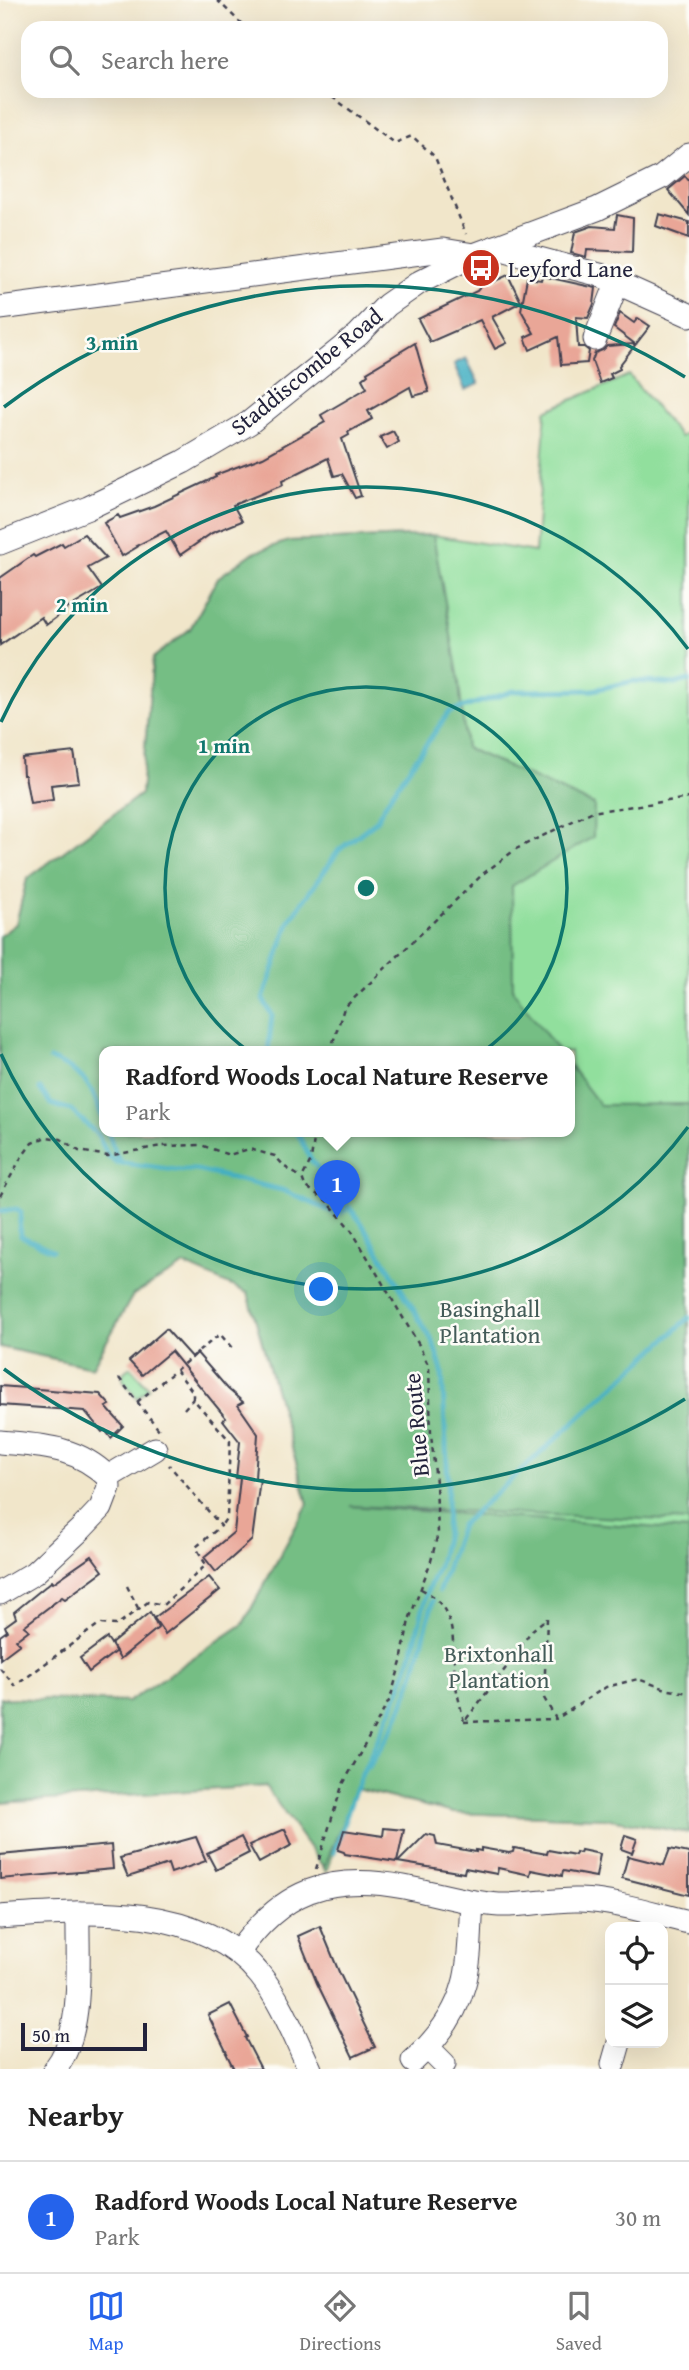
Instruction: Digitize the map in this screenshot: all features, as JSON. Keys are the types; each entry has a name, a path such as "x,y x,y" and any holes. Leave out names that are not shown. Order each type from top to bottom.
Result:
{"street":[{"name":"Staddiscombe Road","path":"0,543 88,508 183,462 249,423 358,335 387,305 420,282 484,251 597,209 662,177 689,155"},
{"path":"0,308 443,250 484,251 618,281 689,315"},
{"path":"595,339 618,281"},
{"path":"0,1442 42,1445 80,1455 108,1477 109,1487 101,1508 81,1529 34,1573 0,1594"},
{"path":"108,1477 154,1444"},
{"path":"238,1954 262,1922 282,1904 312,1889 346,1882 379,1884 501,1905 578,1899 602,1902 651,1920 689,1922"},
{"path":"429,2057 457,2004 465,1982 472,1902"},
{"path":"55,2069 61,2062 71,2038 76,2002 78,1913"},
{"path":"0,1917 78,1913 155,1919 189,1926 221,1940 260,1975 275,1997 310,2069"}],"path":[{"path":"217,0 239,21"},
{"path":"334,98 395,143 412,136 435,157 484,251"},
{"path":"332,1046 344,1007 484,873 516,849 591,812 689,798"},
{"name":"Blue Route","path":"0,1196 32,1143 46,1137 61,1139 79,1151 108,1156 161,1146 201,1145 229,1154 249,1149 275,1156 285,1167 302,1178 305,1186 327,1201 352,1231 419,1345 429,1367 438,1533 410,1620 390,1699 342,1786 324,1838 312,1889"},
{"path":"302,1178 313,1152 314,1137"},
{"path":"137,1402 220,1334 232,1348"},
{"path":"0,1668 15,1685 99,1624 117,1625 148,1602 163,1605 206,1564 195,1547 221,1526 227,1517 230,1441 193,1399 193,1392 176,1370"},
{"path":"119,1378 137,1402 154,1444 156,1460 167,1462 221,1526"},
{"path":"184,1409 193,1399"},
{"path":"127,1586 139,1609"},
{"path":"421,1589 436,1597 445,1610 452,1629 456,1680 464,1722"},
{"path":"464,1722 531,1631 547,1618 544,1698 556,1719"},
{"path":"464,1722 556,1719 606,1686 638,1679 669,1690 689,1693"}],"green space":[{"name":"Brixtonhall Plantation","path":"629,375 680,437 689,432 689,1104 646,1105 635,1130 689,1266 689,1833 605,1818 454,1813 356,1789 326,1872 312,1845 265,1786 0,1803 0,1698 128,1702 243,1624 308,1504 248,1293 185,1265 133,1295 92,1367 0,1347 0,936 16,924 27,879 141,794 153,658 190,629 219,577 253,553 289,541 433,535 535,552 546,411"},
{"name":"Basinghall Plantation","path":"433,535 458,674 466,748 594,805 593,837 512,886 513,990 555,1046 99,1046 99,1137 575,1137 575,1072 600,1105 689,1104 689,1521 350,1506 689,1530 689,1833 605,1818 454,1813 356,1789 324,1868 265,1786 0,1803 0,1698 128,1702 243,1624 308,1504 248,1293 185,1265 133,1295 92,1367 0,1347 0,936 16,924 27,879 141,794 153,658 190,629 219,577 253,553 289,541"},
{"path":"130,1367 149,1388 137,1398 123,1380 123,1373"}],"water":[{"path":"466,358 479,384 465,390 454,364"}],"building":[{"path":"685,176 689,181 689,215 668,190"},
{"path":"659,214 689,222 689,238 656,226"},
{"path":"617,215 633,218 632,252 587,250 586,257 571,253 575,232 592,226 615,228"},
{"path":"508,275 521,302 492,317 507,343 495,349 480,320 430,342 418,319 477,291 490,276 493,282"},
{"path":"542,276 596,288 594,304 588,318 576,317 578,347 589,351 587,363 561,365 558,337 530,350 525,337 534,333 521,310 527,278 541,280"},
{"path":"620,313 634,323 638,318 650,326 619,366 620,369 610,374 612,378 600,383 592,361 595,353 607,346 635,344 614,328"},
{"path":"415,343 429,392 413,396 410,387 368,411 372,419 348,432 349,435 342,439 361,496 355,498 342,474 334,476 328,458 282,481 283,485 233,505 242,521 212,533 180,555 166,531 122,556 104,523 118,515 120,518 154,506 216,477 215,475 263,457 325,422 321,415 367,388 362,379 367,372"},
{"path":"393,431 399,442 387,449 380,437"},
{"path":"84,534 106,558 88,568 102,588 46,625 41,617 0,645 0,578 33,555 35,557 62,543 64,546"},
{"path":"74,752 79,782 51,785 53,800 30,803 22,758"},
{"path":"166,1329 192,1358 197,1353 243,1402 238,1405 258,1434 255,1478 260,1479 252,1540 216,1572 204,1557 234,1532 240,1478 236,1478 240,1442 223,1420 226,1418 171,1351 142,1375 129,1361"},
{"path":"0,1386 100,1394 110,1405 106,1407 123,1426 111,1438 105,1430 102,1432 85,1411 0,1405"},
{"path":"92,1556 103,1571 24,1626 29,1630 16,1640 20,1644 0,1659 0,1636 7,1631 5,1626 16,1618 14,1612 52,1581 53,1583"},
{"path":"209,1577 220,1590 165,1634 154,1618"},
{"path":"150,1612 158,1628 120,1659 111,1644"},
{"path":"107,1638 116,1651 89,1672 80,1658"},
{"path":"384,1828 404,1830 397,1862 345,1854 338,1850 344,1830 383,1836"},
{"path":"285,1829 292,1845 259,1863 249,1845"},
{"path":"426,1834 435,1836 437,1845 476,1852 481,1851 481,1848 509,1853 513,1852 514,1848 547,1854 548,1850 575,1855 581,1850 600,1854 596,1877 563,1871 562,1876 531,1870 530,1875 498,1868 497,1874 465,1868 464,1873 398,1862"},
{"path":"625,1835 637,1839 632,1853 621,1849"},
{"path":"196,1837 206,1861 171,1873 168,1864 128,1877 120,1858"},
{"path":"241,1837 249,1853 216,1870 207,1853"},
{"path":"111,1845 113,1869 0,1879 0,1855"},
{"path":"670,1849 689,1853 689,1895 622,1878 628,1856 664,1865"},
{"path":"320,1926 375,2047 353,2057 317,1983 298,1936"},
{"path":"230,2004 261,2069 234,2069 226,2053 208,2015"}],"waterway":[{"path":"269,1046 272,1015 263,999 290,920 339,850 375,822 449,712 514,691 593,690 634,681 675,684 689,680"},
{"path":"50,1059 80,1076 91,1090 99,1109"},
{"path":"40,1089 51,1104 71,1110 98,1135 108,1156 116,1162 196,1170 282,1190 337,1214 350,1208"},
{"path":"110,1137 122,1163"},
{"path":"300,1137 311,1160 361,1222 433,1342 442,1371 448,1481 446,1533 399,1692 356,1788"},
{"path":"0,1211 17,1209 21,1212 21,1236 52,1250"},
{"path":"439,1591 461,1525 689,1318"},
{"path":"369,1767 394,1725 407,1695 433,1601"},
{"path":"334,1853 356,1787"}],"place":[{"name":"Leyford Lane","path":"481,268"},
{"name":"Radford Woods Local Nature Reserve","path":"337,1218"}]}
